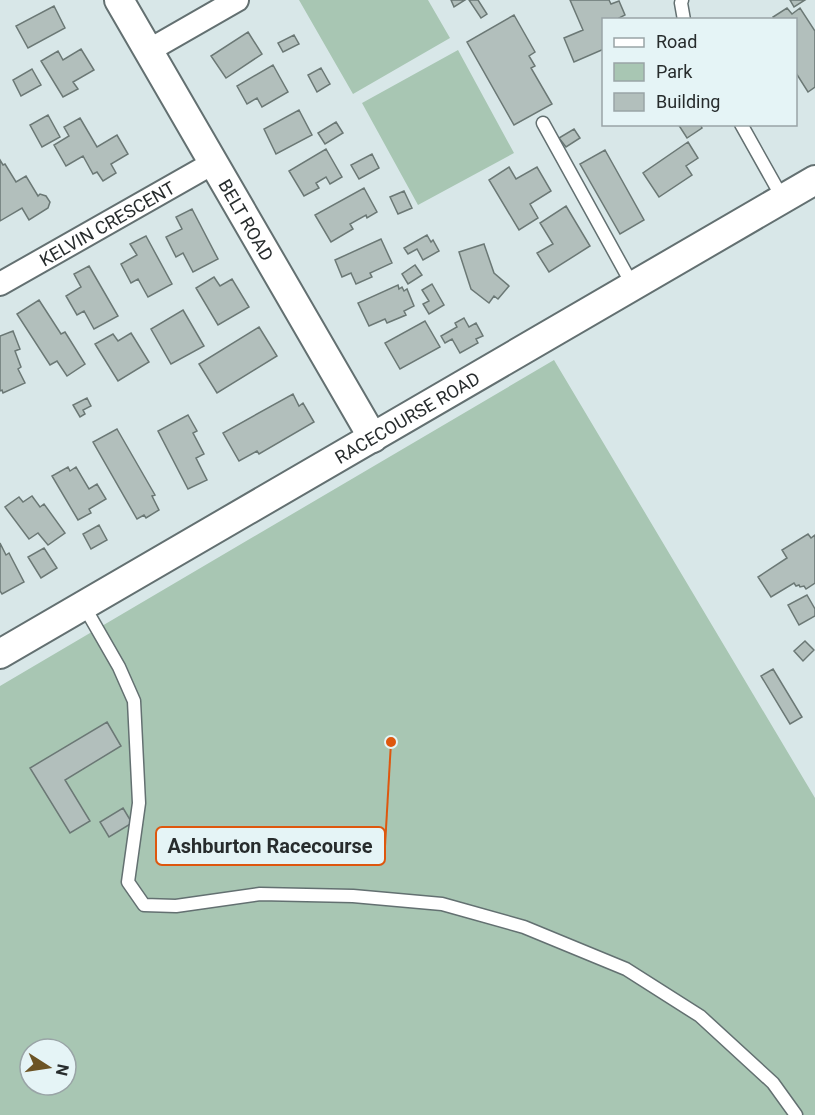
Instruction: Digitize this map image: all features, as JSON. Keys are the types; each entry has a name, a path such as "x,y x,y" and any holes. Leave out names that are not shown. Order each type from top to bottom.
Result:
{"street":[{"name":"BELT ROAD","path":"118,0 373,438"},
{"path":"148,51 237,0"},
{"name":"KELVIN CRESCENT","path":"0,284 213,163"},
{"name":"RACECOURSE ROAD","path":"0,654 815,180"}],"lane":[{"path":"682,0 684,18"},
{"path":"543,123 633,286"},
{"path":"742,126 783,199"},
{"path":"84,606 119,667 134,701 139,803 128,882 144,905 176,906 260,894 352,896 442,904 524,927 626,969 699,1016 773,1083 796,1115"}],"green space":[{"path":"299,0 428,0 450,38 353,94"},
{"path":"458,50 514,153 418,205 362,103"},
{"path":"554,360 815,798 815,1115 0,1115 0,686"}],"building":[{"path":"451,0 465,0 454,7"},
{"path":"469,0 478,0 487,14 481,18"},
{"path":"570,0 609,0 611,4 619,1 625,15 619,18 602,18 602,50 574,62 564,38 583,30"},
{"path":"790,0 805,0 794,7"},
{"path":"54,6 65,28 28,48 16,26"},
{"path":"787,8 792,14 800,8 815,31 815,87 808,92 797,75 797,18 773,17"},
{"path":"514,15 535,52 529,56 535,66 531,68 552,104 514,125 467,42"},
{"path":"248,32 262,54 226,78 211,56"},
{"path":"294,35 299,44 283,52 278,43"},
{"path":"81,49 94,70 73,82 78,89 63,97 41,61 58,51 63,60"},
{"path":"273,65 288,92 262,107 257,98 247,104 237,86"},
{"path":"321,68 330,84 317,92 308,75"},
{"path":"32,69 41,85 21,96 13,80"},
{"path":"299,110 312,135 276,154 264,129"},
{"path":"48,115 60,137 42,147 30,125"},
{"path":"80,118 97,147 117,135 128,154 111,164 116,173 103,181 97,172 93,174 83,156 66,166 54,145 69,136 64,127"},
{"path":"336,122 343,133 325,144 318,133"},
{"path":"679,126 701,126 702,128 687,138"},
{"path":"574,129 580,138 566,147 559,138"},
{"path":"688,142 698,158 686,166 692,175 659,197 643,173"},
{"path":"326,149 342,177 330,184 326,177 316,183 319,188 304,196 289,171"},
{"path":"605,150 644,220 620,234 580,164"},
{"path":"372,154 379,168 359,179 351,165"},
{"path":"0,160 16,182 26,176 38,196 40,194 46,196 50,202 48,208 29,220 22,208 0,221"},
{"path":"509,167 516,179 537,167 551,191 530,204 538,218 519,230 489,180"},
{"path":"364,188 377,212 350,224 353,229 331,242 315,215"},
{"path":"404,191 412,208 398,214 390,197"},
{"path":"566,206 590,246 549,272 537,253 553,244 540,223"},
{"path":"192,209 218,259 193,272 183,253 176,257 166,237 182,229 176,217"},
{"path":"427,235 439,251 423,260 417,249 408,254 404,248"},
{"path":"146,236 172,284 148,297 138,279 131,283 121,264 137,255 130,244"},
{"path":"381,239 392,263 370,273 372,277 356,284 351,273 342,277 335,260"},
{"path":"484,244 494,273 509,286 498,299 494,296 489,303 471,289 459,252"},
{"path":"415,265 422,275 408,284 402,274"},
{"path":"89,266 118,316 94,329 84,311 77,315 66,296 81,287 74,274"},
{"path":"214,277 220,286 232,279 249,307 218,325 196,288"},
{"path":"432,284 444,305 429,314 423,304 429,301 422,290"},
{"path":"398,285 399,289 402,287 404,291 407,289 414,306 404,311 406,315 387,323 385,319 369,326 358,303"},
{"path":"39,300 61,334 65,332 85,364 67,376 57,361 50,365 17,314"},
{"path":"183,310 204,346 171,364 151,329"},
{"path":"464,318 469,327 476,323 483,336 476,339 478,343 460,353 452,339 445,343 441,336 457,327 455,323"},
{"path":"425,321 440,347 400,369 385,343"},
{"path":"259,327 277,356 217,393 199,364"},
{"path":"13,331 20,349 15,351 21,367 18,369 25,383 3,393 2,390 0,391 0,336"},
{"path":"131,333 149,362 118,381 95,344 113,334 118,341"},
{"path":"293,394 299,406 303,403 314,422 259,454 257,451 239,461 223,433"},
{"path":"87,398 91,406 83,410 85,414 80,417 73,405"},
{"path":"188,415 197,431 193,433 204,454 196,458 207,480 188,489 158,431"},
{"path":"117,429 155,495 152,496 159,510 146,518 144,515 137,519 93,442"},
{"path":"68,467 70,471 76,467 89,489 97,484 106,499 89,509 91,513 78,520 52,476"},
{"path":"32,496 40,507 44,504 65,533 48,545 38,533 29,539 5,507 19,497 23,502"},
{"path":"99,525 107,540 91,549 83,534"},
{"path":"808,534 811,538 815,535 815,583 806,589 794,583 771,597 758,577 787,558 782,550"},
{"path":"0,543 6,555 9,553 24,582 2,594 0,591"},
{"path":"44,548 57,568 41,578 28,557"},
{"path":"807,595 815,609 815,616 799,625 788,605"},
{"path":"805,641 814,650 803,661 794,651"},
{"path":"773,669 802,717 790,724 761,676"},
{"path":"107,722 121,746 65,780 90,821 70,833 30,768"},
{"path":"123,808 132,823 109,837 100,822"}],"place":[{"name":"Ashburton Racecourse","path":"391,742"}]}
